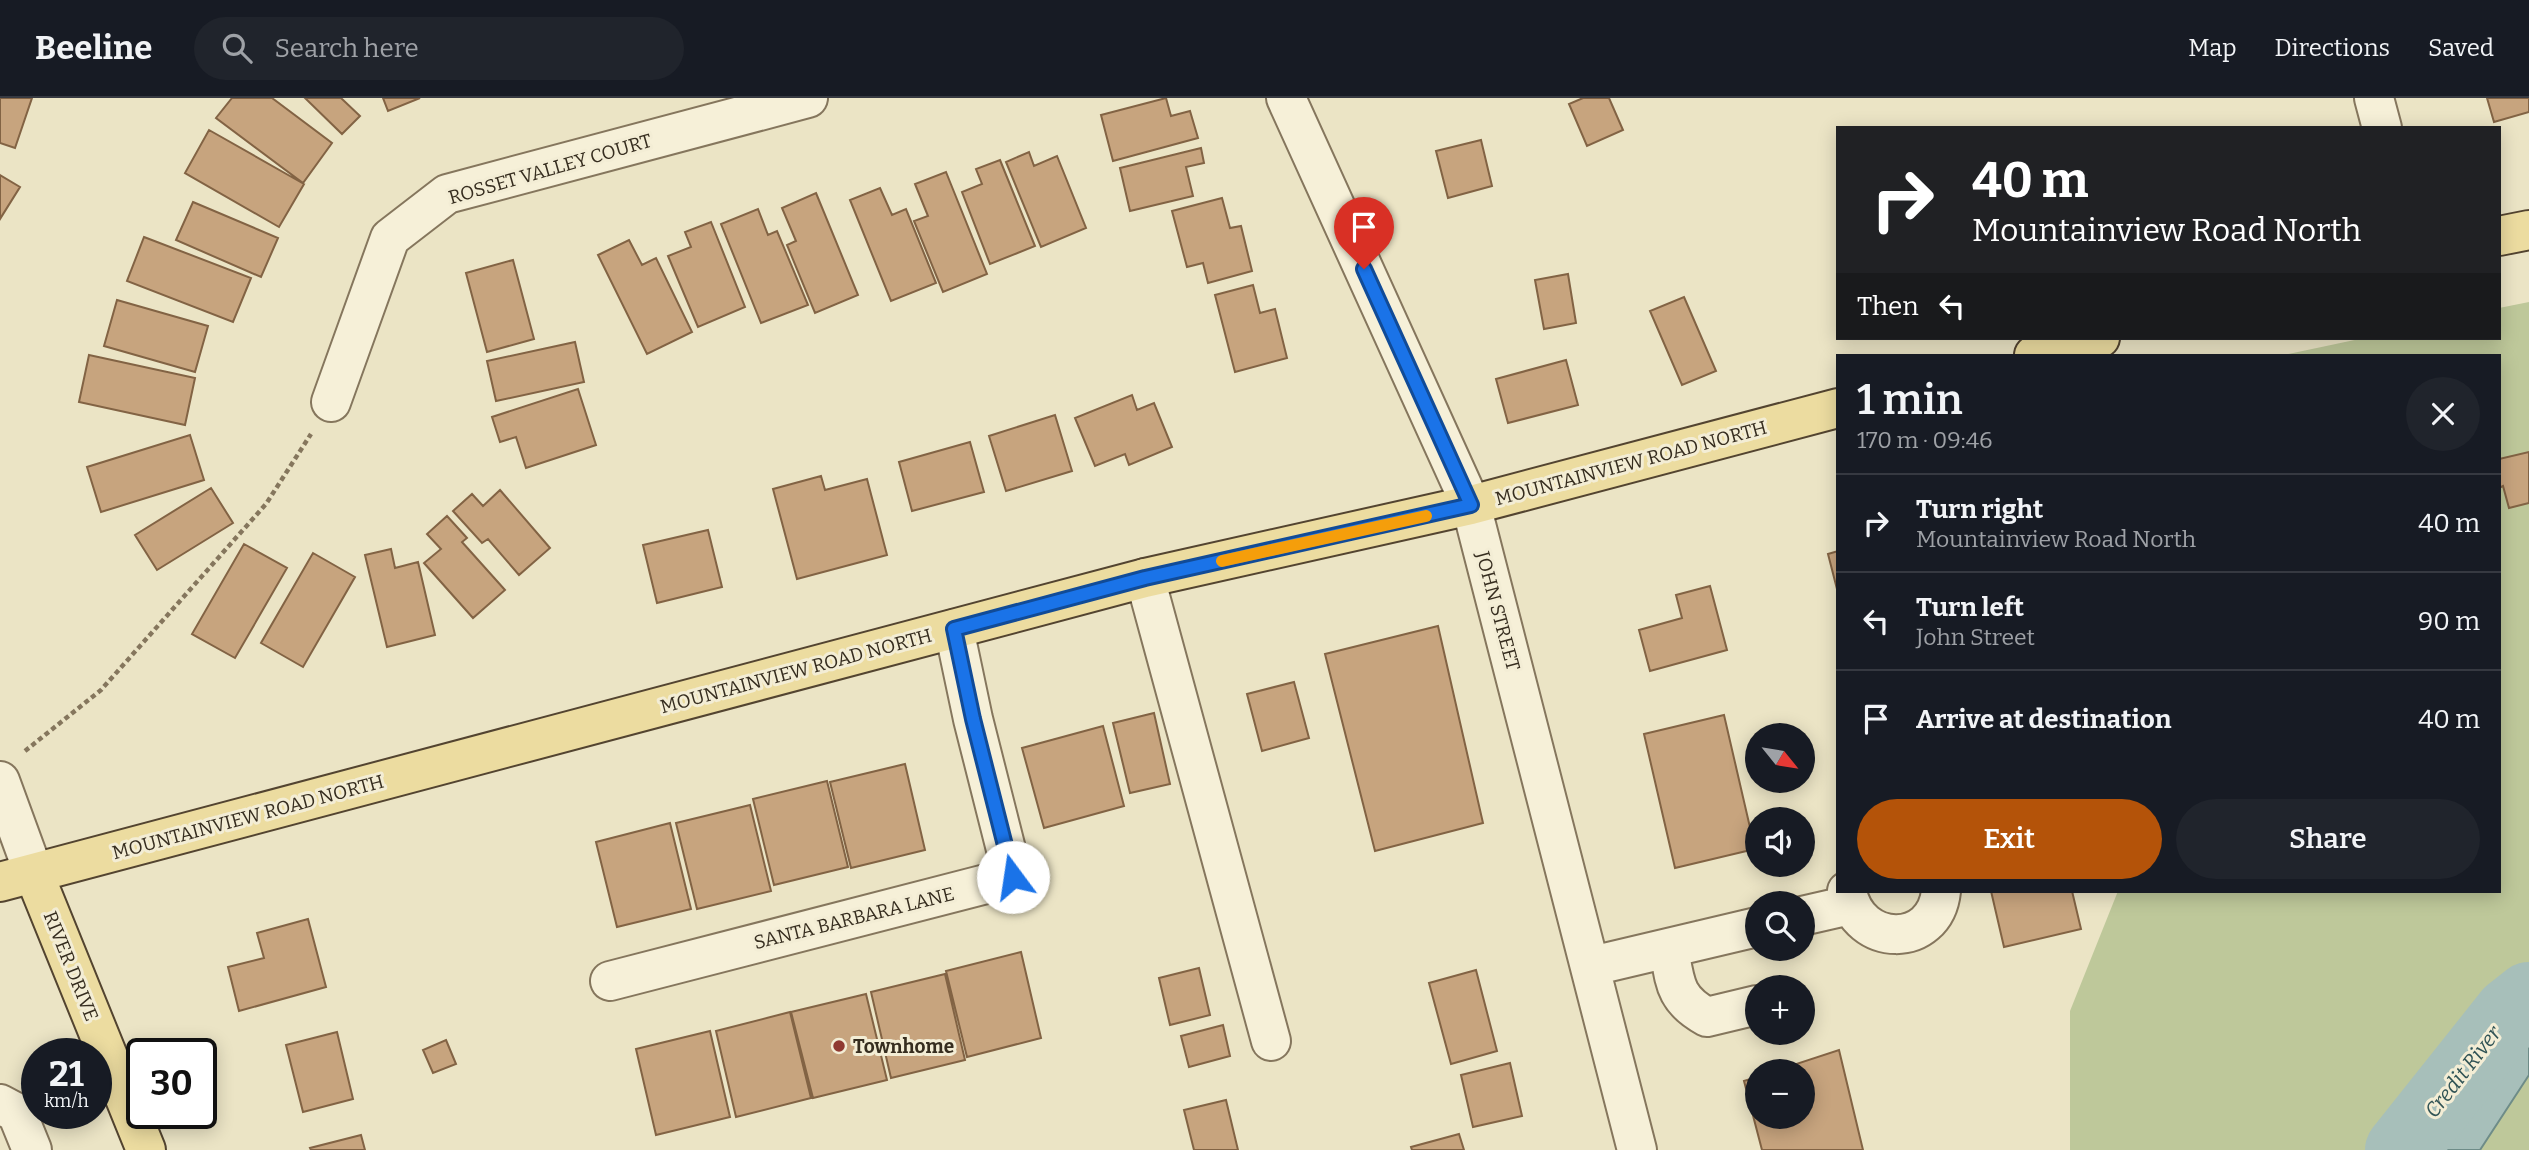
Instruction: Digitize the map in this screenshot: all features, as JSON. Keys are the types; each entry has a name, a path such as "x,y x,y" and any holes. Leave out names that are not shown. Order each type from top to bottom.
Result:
{"main road":[{"path":"2501,236 2529,230"},
{"path":"2038,354 2092,340"},
{"name":"MOUNTAINVIEW ROAD NORTH","path":"17,878 1145,578 1471,505 1836,409"},
{"name":"RIVER DRIVE","path":"17,878 146,1150"}],"street":[{"name":"ROSSET VALLEY COURT","path":"331,402 390,238 447,194 808,98"},
{"name":"JOHN STREET","path":"1286,98 1471,505 1592,966 1637,1150"},
{"path":"2374,98 2381,126"},
{"path":"1145,578 1270,1041"},
{"name":"SANTA BARBARA LANE","path":"610,981 1013,877 973,719 954,629"},
{"name":"RIVER DRIVE","path":"9,769 17,878"},
{"path":"1815,911 1848,898 1861,921 1874,930 1890,934 1906,933 1921,926 1933,915 1941,893"},
{"path":"1592,966 1745,930"},
{"path":"1669,948 1676,986 1689,1007 1707,1017 1745,1008"},
{"path":"0,1104 17,1113 32,1150"}],"path":[{"path":"9,769 101,690 248,525 266,504 331,402"}],"green space":[{"path":"2529,302 2529,1004 2428,1150 2070,1150 2070,1011 2117,893 2501,893 2501,354 2289,354 2355,340 2501,340 2501,308"},
{"path":"2529,1075 2529,1150 2480,1150"}],"water":[{"name":"Credit River","path":"2529,1004 2529,1075 2480,1150 2428,1150"}],"building":[{"path":"0,98 32,98 15,148 0,143"},
{"path":"232,98 272,98 332,143 303,183 216,118"},
{"path":"305,98 341,98 360,116 342,134"},
{"path":"383,98 420,98 388,111"},
{"path":"1166,98 1171,116 1190,111 1198,138 1113,161 1101,115"},
{"path":"1583,98 1609,98 1623,130 1587,146 1569,104"},
{"path":"2487,98 2529,98 2529,112 2494,122"},
{"path":"209,130 304,184 279,227 185,173"},
{"path":"1481,140 1492,186 1448,198 1436,151"},
{"path":"1201,148 1204,163 1186,167 1193,196 1130,211 1120,168"},
{"path":"1029,152 1034,166 1057,156 1086,228 1041,247 1006,162"},
{"path":"1000,160 1035,246 990,264 962,192 982,184 976,169"},
{"path":"946,172 987,274 943,292 914,221 928,216 915,184"},
{"path":"0,175 20,187 0,219"},
{"path":"880,188 892,215 906,209 936,283 891,301 850,200"},
{"path":"816,193 858,295 815,313 787,245 796,241 782,208"},
{"path":"1222,198 1230,228 1241,226 1252,271 1208,283 1203,263 1187,267 1172,211"},
{"path":"193,202 278,238 261,277 176,240"},
{"path":"758,209 768,235 777,231 808,305 761,323 721,224"},
{"path":"711,222 745,307 698,327 668,256 691,247 685,232"},
{"path":"144,237 251,278 233,322 127,281"},
{"path":"629,240 642,265 656,258 692,332 647,354 598,255"},
{"path":"513,260 534,339 487,352 466,273"},
{"path":"1568,274 1576,323 1544,329 1535,280"},
{"path":"1253,285 1260,313 1275,309 1287,358 1235,372 1215,295"},
{"path":"1684,297 1716,371 1682,385 1650,311"},
{"path":"117,300 208,326 195,372 104,346"},
{"path":"575,342 584,382 496,401 487,361"},
{"path":"89,355 195,378 185,425 79,402"},
{"path":"1566,360 1578,405 1508,423 1496,379"},
{"path":"578,389 596,445 526,468 516,437 500,442 492,417"},
{"path":"1132,395 1137,410 1154,403 1172,447 1129,465 1125,454 1095,466 1075,418"},
{"path":"1055,415 1072,471 1006,491 989,436"},
{"path":"190,435 204,480 101,512 87,467"},
{"path":"970,442 984,492 912,511 899,462"},
{"path":"2529,452 2529,503 2509,508 2503,486 2501,487 2501,459"},
{"path":"821,476 825,490 867,479 887,555 797,579 773,489"},
{"path":"211,488 233,523 157,570 135,535"},
{"path":"500,490 550,548 519,575 488,539 482,543 453,511 472,494 483,506"},
{"path":"447,516 467,538 462,542 505,590 473,618 424,563 441,549 427,534"},
{"path":"708,530 722,587 657,603 643,545"},
{"path":"244,544 287,568 235,658 192,634"},
{"path":"391,549 395,568 418,562 435,635 387,647 365,555"},
{"path":"1836,552 1836,585 1828,554"},
{"path":"313,553 355,577 303,667 261,643"},
{"path":"1710,586 1727,650 1650,671 1639,630 1682,618 1676,595"},
{"path":"1438,626 1483,823 1375,851 1325,654"},
{"path":"1294,682 1309,738 1262,751 1247,694"},
{"path":"1154,713 1170,784 1130,793 1113,723"},
{"path":"1724,715 1745,807 1745,851 1675,868 1644,734"},
{"path":"1103,726 1124,806 1044,828 1022,748"},
{"path":"905,764 925,850 851,868 830,782"},
{"path":"827,781 848,867 774,885 753,799"},
{"path":"750,805 771,891 697,909 676,823"},
{"path":"670,823 691,909 617,927 596,842"},
{"path":"1991,893 2072,893 2081,929 2004,947"},
{"path":"308,919 326,987 239,1011 228,967 264,958 257,933"},
{"name":"Townhome","path":"1021,952 1041,1038 967,1057 946,971"},
{"path":"1199,968 1210,1015 1170,1025 1159,978"},
{"path":"1476,970 1497,1051 1451,1064 1429,983"},
{"name":"Townhome","path":"945,974 965,1060 891,1078 871,992"},
{"name":"Townhome","path":"866,994 887,1080 813,1098 791,1012"},
{"name":"Townhome","path":"790,1012 811,1098 736,1117 716,1031"},
{"path":"1223,1025 1230,1056 1189,1067 1181,1036"},
{"path":"710,1031 730,1117 656,1135 636,1049"},
{"path":"337,1032 353,1099 303,1112 286,1045"},
{"path":"446,1040 456,1064 433,1073 423,1050"},
{"path":"1839,1050 1863,1150 1762,1150 1757,1129 1815,1129 1815,1059 1812,1059"},
{"path":"1510,1063 1522,1116 1473,1127 1461,1075"},
{"path":"1226,1100 1238,1150 1194,1150 1184,1110"},
{"path":"1459,1134 1464,1150 1412,1150 1411,1147"},
{"path":"361,1135 365,1150 310,1148"}],"waterway":[{"name":"Credit River","path":"2401,1150 2510,1013 2529,998"}],"slow traffic":[{"path":"1222,561 1426,516"}],"place":[{"name":"Townhome","path":"839,1046"}],"route":[{"path":"1013,877 973,719 954,629 1145,578 1471,505 1364,269"}]}
